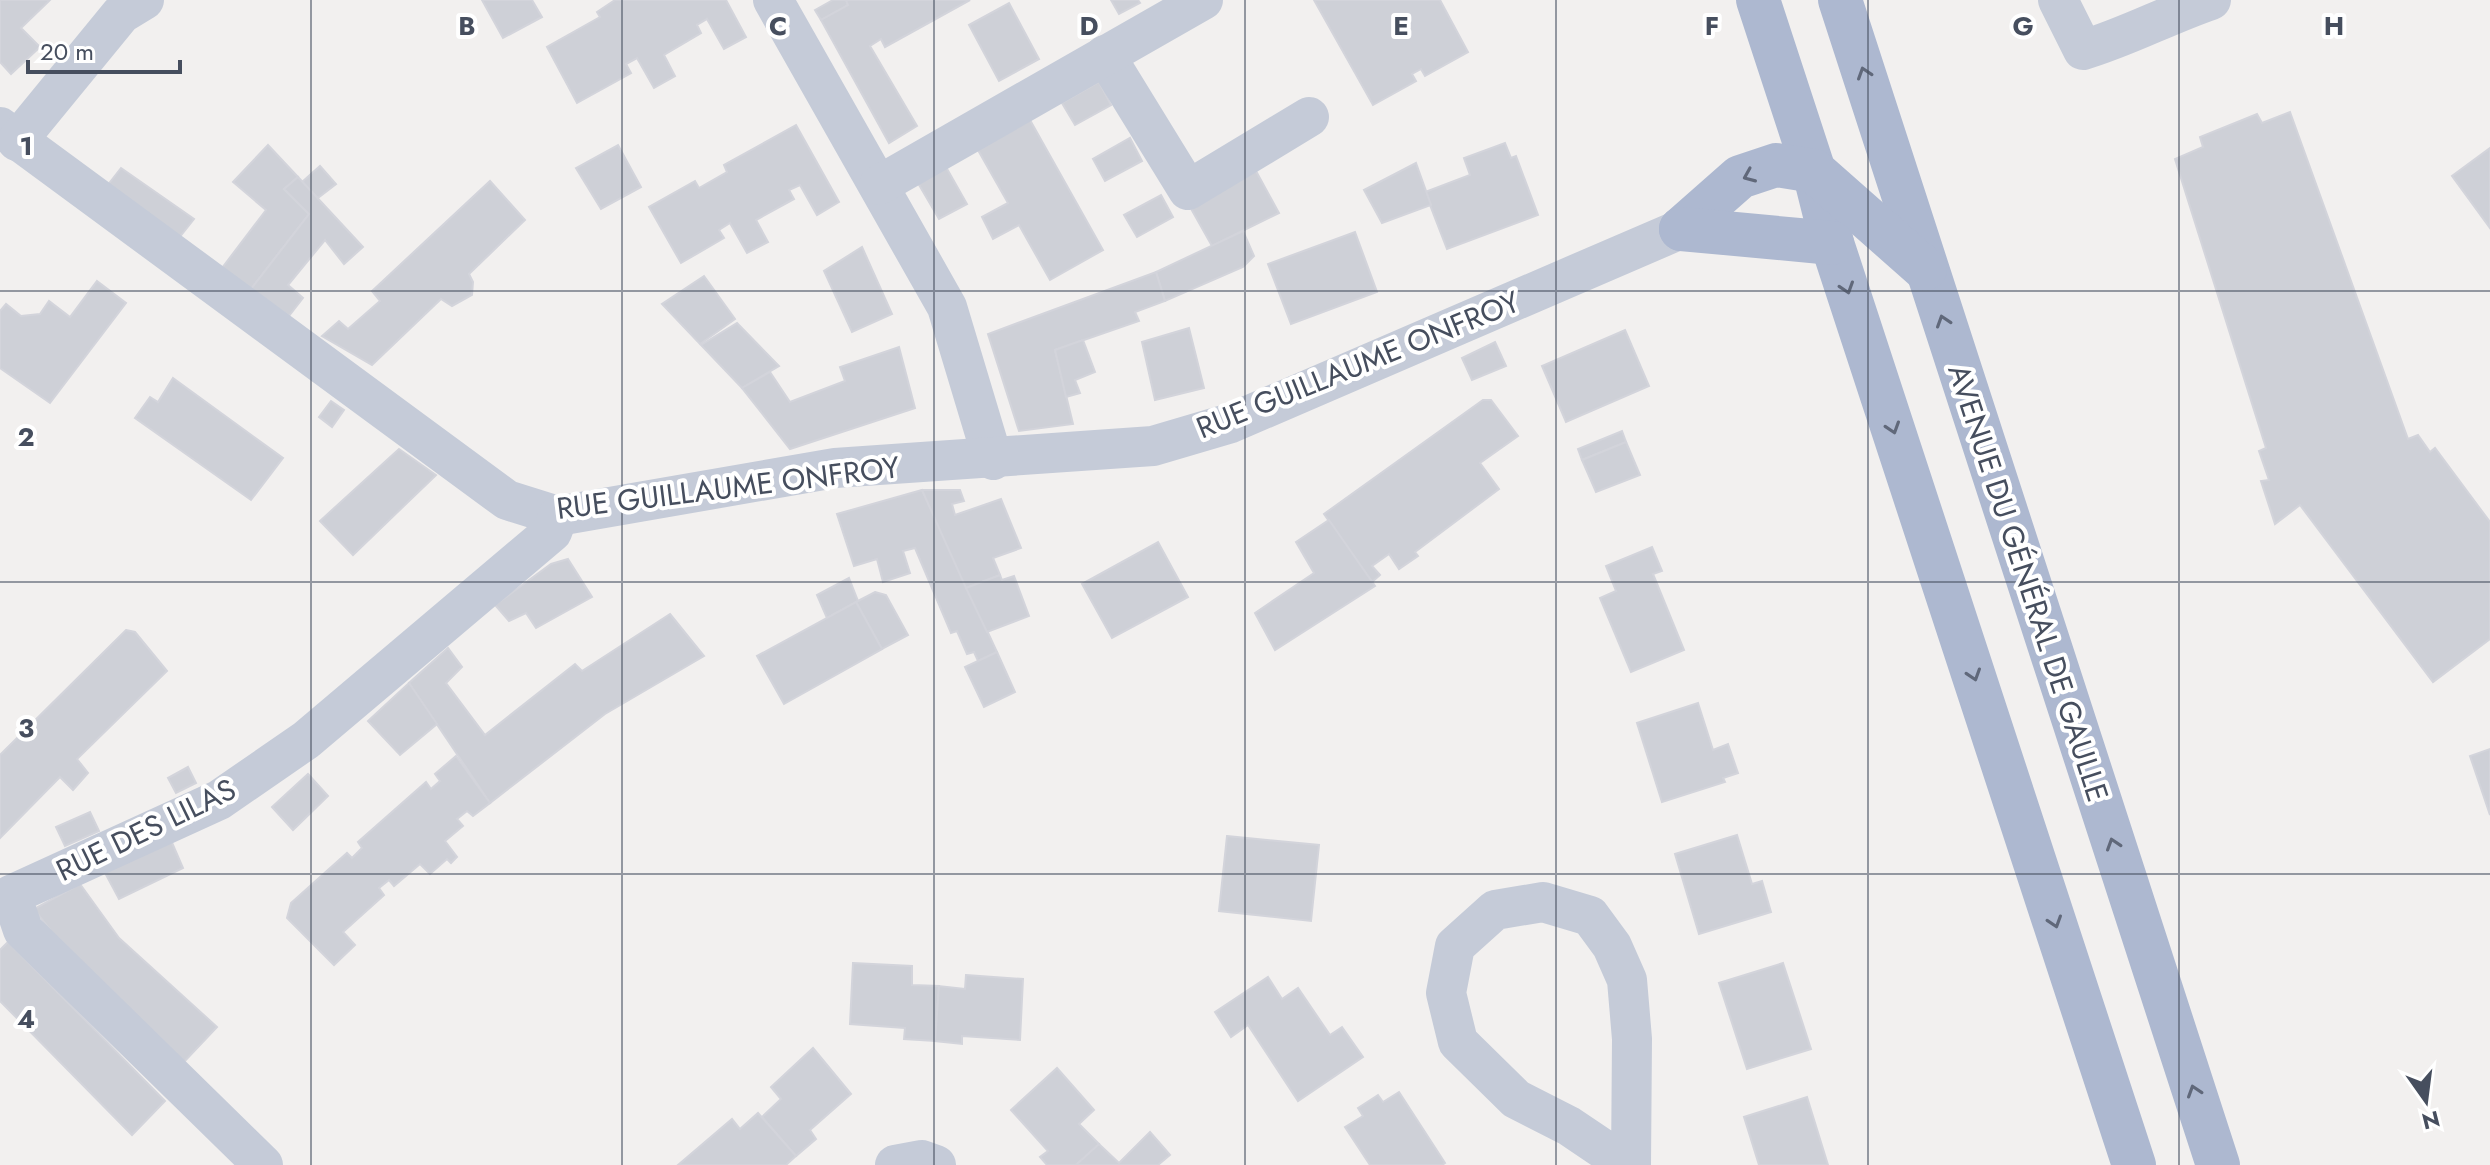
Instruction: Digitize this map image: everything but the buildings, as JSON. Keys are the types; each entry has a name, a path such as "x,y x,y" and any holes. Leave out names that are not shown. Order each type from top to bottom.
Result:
{"main road":[{"path":"1758,0 1814,171 1832,243 2134,1165"},
{"name":"AVENUE DU GÉNÉRAL DE GAULLE","path":"1840,0 2218,1165"},
{"path":"1681,229 1740,177 1776,165 1814,171 1926,271"},
{"path":"1681,229 1832,243"}],"street":[{"path":"8,134 121,14 144,0"},
{"path":"773,0 947,307 993,460"},
{"path":"879,185 1203,0"},
{"path":"2058,0 2083,50 2123,38 2166,16 2211,0"},
{"path":"1105,55 1188,190 1309,117"},
{"name":"RUE GUILLAUME ONFROY","path":"8,134 507,500 558,516 835,468 993,460 1153,446 1231,423 1681,229"},
{"name":"RUE DES LILAS","path":"263,1165 23,930 11,895 219,800 281,757 552,532 558,516"},
{"path":"1543,902 1590,916 1612,946 1627,980 1632,1039 1629,1165 1569,1126 1516,1099 1458,1042 1446,993 1455,946 1495,910 1543,902"},
{"path":"895,1165 922,1160 936,1165"}]}
